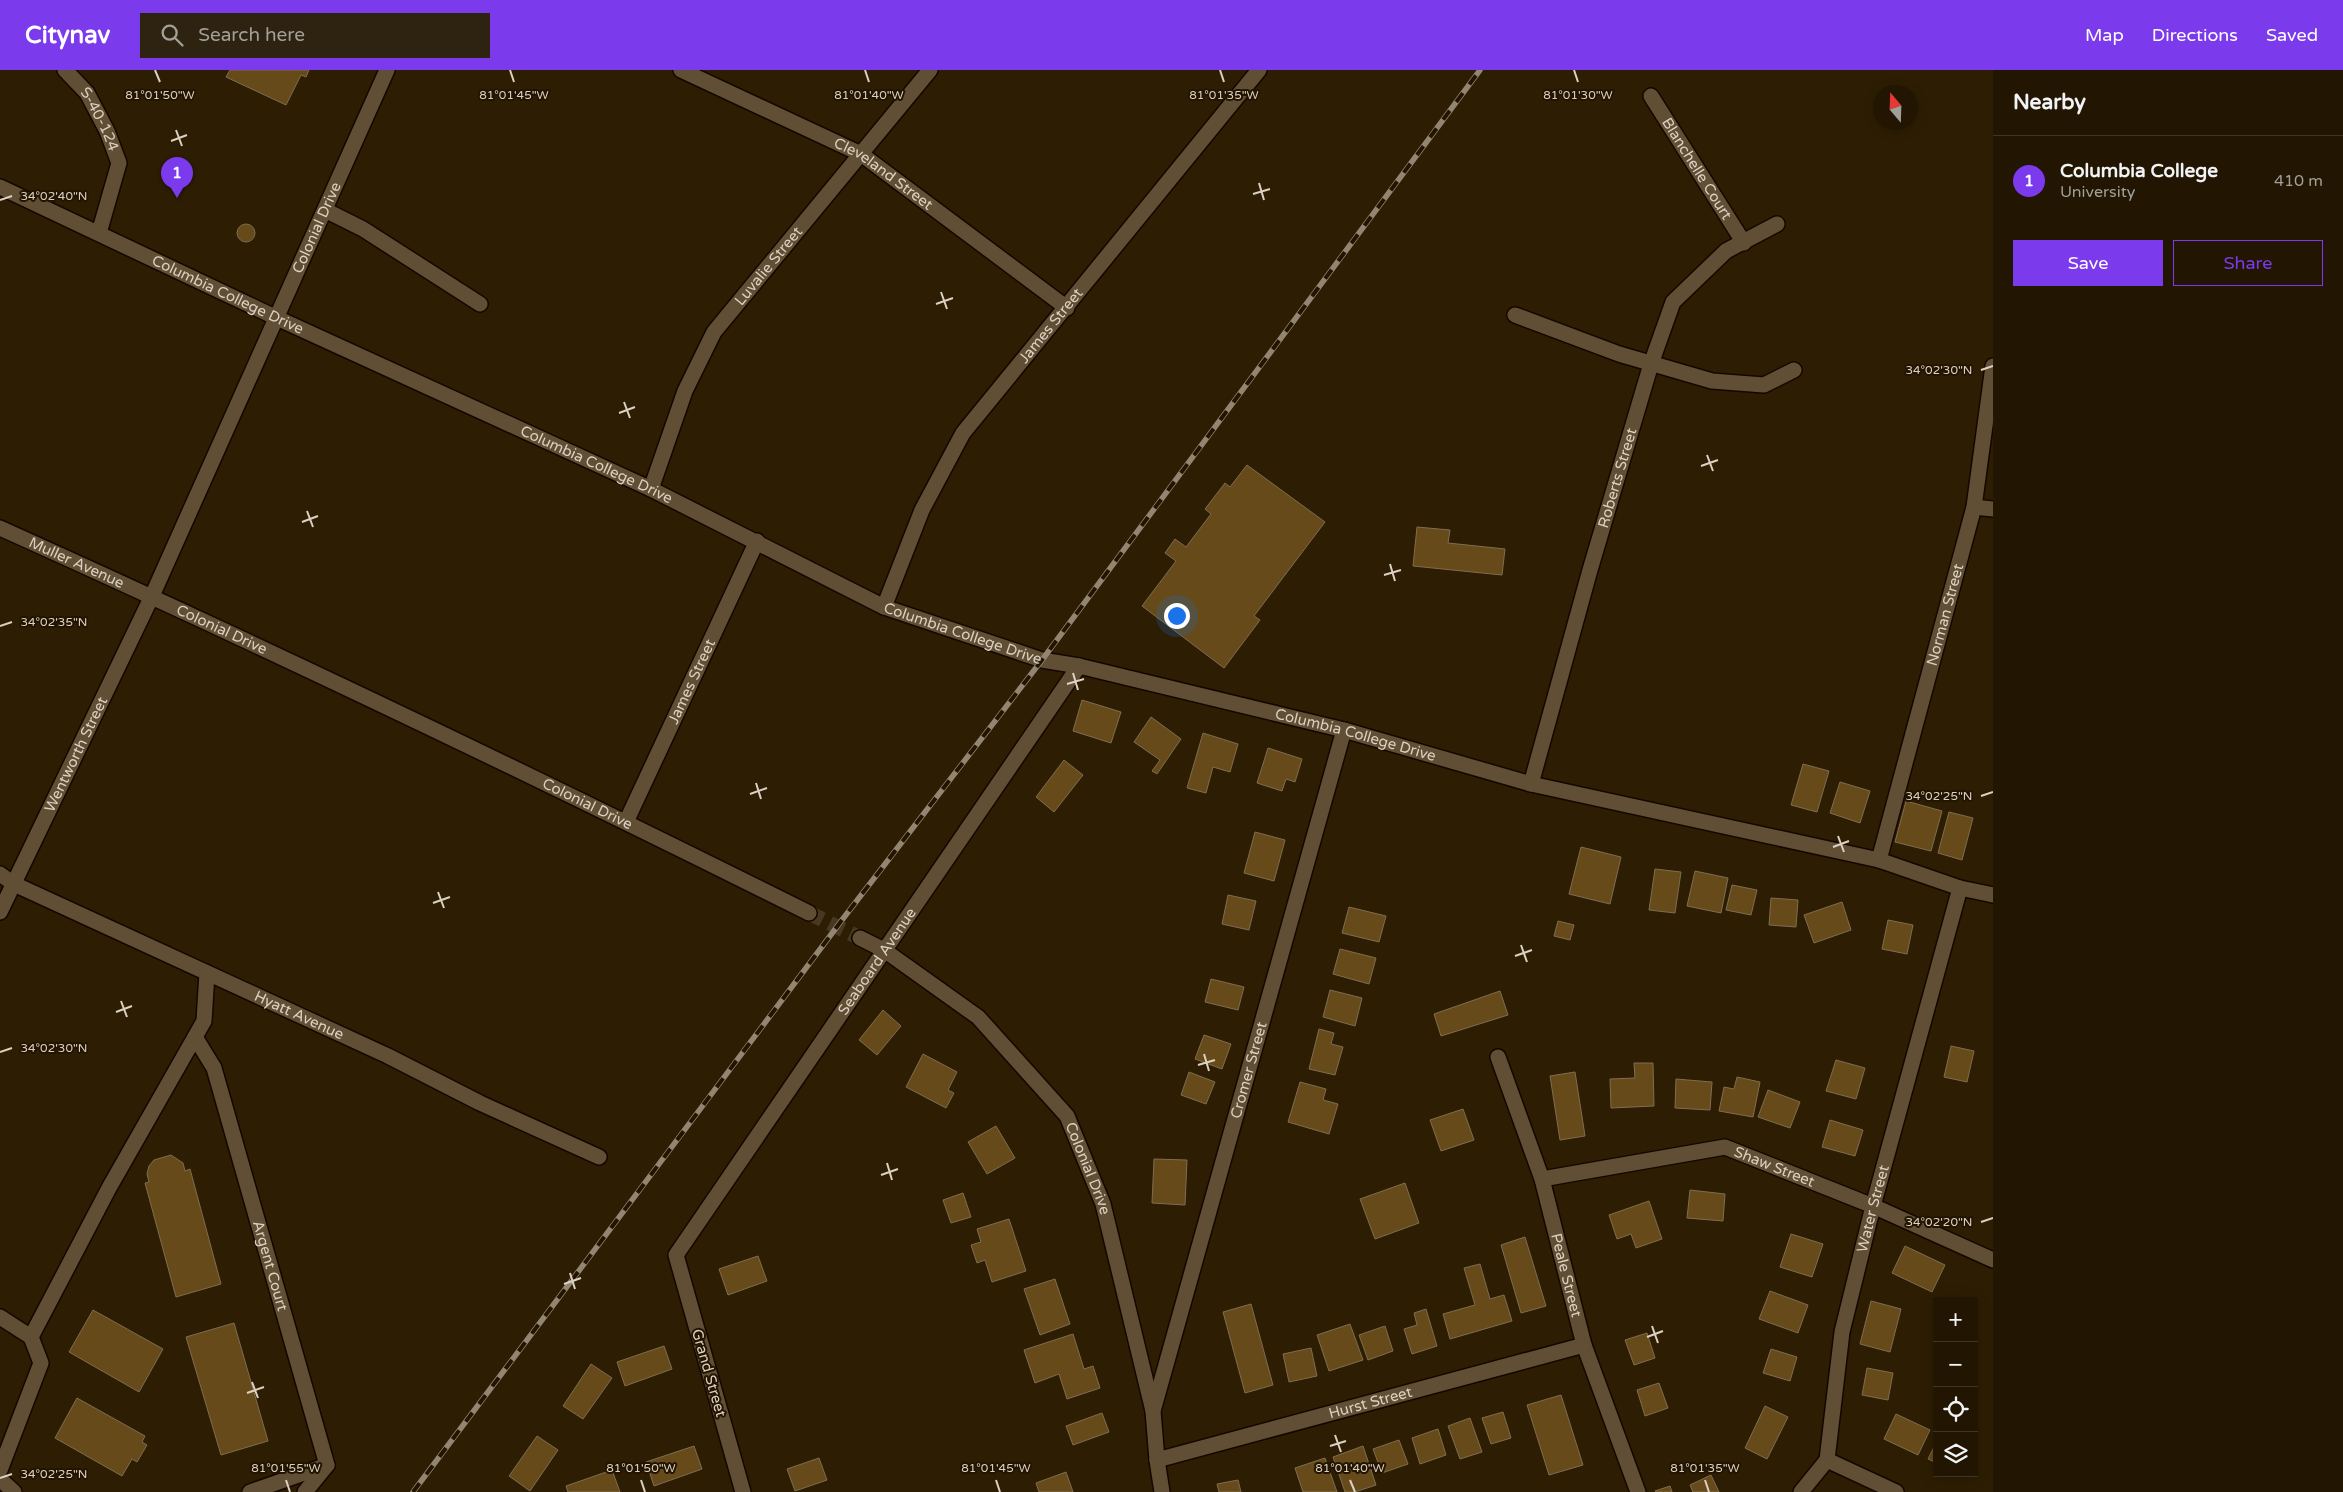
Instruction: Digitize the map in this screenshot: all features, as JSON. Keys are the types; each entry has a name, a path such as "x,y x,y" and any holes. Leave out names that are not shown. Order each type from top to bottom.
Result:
{"street":[{"name":"S-40-124","path":"65,70 87,93 107,131 118,163 99,233"},
{"name":"Colonial Drive","path":"387,70 152,596 626,822 809,913"},
{"name":"Cleveland Street","path":"681,70 861,154 1067,308"},
{"name":"Luvalie Street","path":"651,488 685,391 714,332 930,70"},
{"name":"James Street","path":"884,607 922,510 963,433 1067,308 1259,70"},
{"name":"Blanchelle Court","path":"1651,96 1744,243"},
{"name":"Columbia College Drive","path":"0,187 277,318 651,488 884,607 1042,660 1079,666 1344,730 1531,784 1879,860 1960,888 1993,895"},
{"path":"325,210 364,229 480,304"},
{"name":"Roberts Street","path":"1531,784 1590,570 1651,364 1673,302 1726,252 1777,224"},
{"path":"1515,315 1651,364 1712,381 1764,385 1794,370"},
{"name":"Norman Street","path":"1879,860 1974,507 1993,366"},
{"path":"1974,507 1993,509"},
{"name":"Muller Avenue","path":"0,528 152,596"},
{"name":"James Street","path":"626,822 757,541"},
{"name":"Wentworth Street","path":"0,912 152,596"},
{"name":"Seaboard Avenue","path":"676,1255 1079,666"},
{"name":"Cromer Street","path":"1153,1411 1344,730"},
{"name":"Hyatt Avenue","path":"0,874 14,884 600,1157"},
{"name":"Water Street","path":"1826,1460 1842,1332 1873,1206 1960,888"},
{"name":"Colonial Drive","path":"860,938 884,950 978,1017 1067,1116 1103,1204 1153,1411 1162,1492"},
{"path":"30,1337 109,1188 204,1021 207,973"},
{"name":"Argent Court","path":"195,1037 214,1068 327,1465"},
{"name":"Peale Street","path":"1498,1057 1542,1179 1584,1346 1638,1492"},
{"name":"Shaw Street","path":"1542,1179 1725,1147 1873,1206 1993,1260"},
{"name":"Grand Street","path":"676,1255 743,1492"},
{"path":"0,1316 30,1337 41,1363 0,1470"},
{"name":"Hurst Street","path":"1157,1460 1584,1346"},
{"path":"1800,1492 1826,1460 1896,1492"},
{"path":"250,1492 327,1465"},
{"path":"305,1492 327,1465"},
{"path":"0,1479 14,1492"}],"building":[{"path":"230,70 309,70 306,77 301,75 286,105 226,77"},
{"path":"246,224 252,227 255,233 252,239 246,242 240,239 237,233 240,227"},
{"path":"1247,465 1325,522 1254,616 1260,620 1224,668 1142,606 1176,561 1165,553 1175,539 1186,547 1211,514 1205,509 1225,483 1230,487"},
{"path":"1417,527 1450,530 1448,543 1505,549 1502,575 1413,566"},
{"path":"1082,700 1121,712 1111,743 1073,731"},
{"path":"1151,717 1181,739 1157,774 1152,771 1160,760 1134,742"},
{"path":"1203,733 1238,744 1230,772 1213,767 1206,793 1187,788"},
{"path":"1268,748 1302,759 1295,782 1286,779 1282,791 1257,783"},
{"path":"1064,760 1083,775 1054,812 1036,797"},
{"path":"1803,764 1829,771 1817,812 1791,805"},
{"path":"1840,782 1870,791 1860,823 1830,813"},
{"path":"1906,801 1942,811 1931,851 1895,842"},
{"path":"1949,812 1973,818 1962,860 1938,853"},
{"path":"1255,832 1285,840 1274,881 1244,873"},
{"path":"1581,847 1621,857 1610,904 1569,894"},
{"path":"1655,869 1681,872 1675,913 1649,910"},
{"path":"1695,871 1728,878 1721,913 1687,906"},
{"path":"1732,885 1757,890 1751,915 1726,910"},
{"path":"1228,895 1256,901 1249,930 1222,924"},
{"path":"1771,898 1798,900 1796,927 1769,925"},
{"path":"1842,902 1851,930 1814,943 1804,915"},
{"path":"1349,907 1386,916 1379,942 1342,933"},
{"path":"1888,920 1913,925 1907,954 1882,949"},
{"path":"1558,921 1574,925 1570,940 1554,936"},
{"path":"1340,949 1376,958 1369,984 1333,974"},
{"path":"1211,979 1244,987 1238,1010 1205,1002"},
{"path":"1330,990 1362,998 1355,1026 1323,1017"},
{"path":"1500,991 1508,1015 1441,1036 1434,1014"},
{"path":"883,1010 901,1026 877,1055 859,1040"},
{"path":"1319,1029 1334,1033 1331,1044 1343,1047 1335,1075 1309,1069"},
{"path":"1204,1035 1231,1044 1222,1069 1195,1059"},
{"path":"1951,1046 1974,1051 1967,1082 1944,1077"},
{"path":"923,1054 957,1072 948,1090 954,1093 946,1108 906,1087"},
{"path":"1836,1060 1865,1068 1856,1099 1826,1091"},
{"path":"1634,1063 1653,1063 1654,1106 1611,1108 1610,1079 1635,1078"},
{"path":"1189,1072 1215,1082 1206,1104 1181,1095"},
{"path":"1575,1072 1585,1136 1560,1140 1550,1076"},
{"path":"1737,1077 1760,1082 1753,1117 1719,1111 1724,1087 1734,1089"},
{"path":"1676,1079 1712,1082 1710,1110 1675,1108"},
{"path":"1300,1082 1326,1089 1323,1100 1338,1104 1329,1134 1288,1122"},
{"path":"1768,1090 1800,1102 1790,1128 1758,1117"},
{"path":"1463,1109 1474,1140 1441,1151 1430,1120"},
{"path":"1830,1120 1863,1130 1855,1156 1822,1147"},
{"path":"996,1126 1015,1158 987,1174 968,1142"},
{"path":"171,1155 183,1163 185,1171 190,1169 221,1284 176,1297 145,1183 149,1182 147,1174 149,1166 154,1160"},
{"path":"1154,1159 1187,1160 1185,1205 1152,1203"},
{"path":"1405,1183 1419,1223 1375,1239 1360,1199"},
{"path":"1690,1190 1725,1194 1723,1221 1687,1218"},
{"path":"963,1193 971,1217 951,1223 943,1200"},
{"path":"1649,1201 1662,1239 1636,1248 1631,1234 1617,1239 1609,1215"},
{"path":"1009,1219 1026,1271 992,1282 985,1260 977,1263 971,1245 981,1242 977,1229"},
{"path":"1791,1234 1823,1244 1812,1277 1780,1267"},
{"path":"1525,1237 1546,1306 1521,1313 1501,1245"},
{"path":"1905,1246 1945,1265 1932,1292 1892,1273"},
{"path":"758,1256 767,1281 728,1295 719,1269"},
{"path":"1480,1264 1490,1299 1504,1295 1512,1321 1450,1339 1443,1314 1475,1305 1464,1268"},
{"path":"1055,1279 1070,1324 1040,1335 1024,1289"},
{"path":"1770,1291 1808,1305 1798,1333 1759,1319"},
{"path":"1871,1301 1901,1309 1890,1352 1860,1344"},
{"path":"1251,1304 1273,1385 1245,1393 1223,1312"},
{"path":"1426,1309 1437,1346 1412,1354 1404,1329 1417,1325 1414,1313"},
{"path":"93,1310 163,1349 139,1392 69,1352"},
{"path":"234,1323 268,1441 221,1455 186,1337"},
{"path":"1350,1324 1363,1360 1329,1371 1317,1335"},
{"path":"1385,1326 1393,1351 1368,1360 1359,1335"},
{"path":"1647,1333 1655,1358 1634,1365 1625,1340"},
{"path":"1073,1334 1084,1369 1093,1366 1100,1388 1067,1399 1059,1374 1035,1383 1024,1350"},
{"path":"664,1346 672,1369 625,1386 617,1362"},
{"path":"1311,1348 1317,1376 1289,1382 1283,1354"},
{"path":"1771,1349 1797,1357 1790,1381 1763,1373"},
{"path":"591,1364 612,1378 583,1419 563,1406"},
{"path":"1867,1368 1893,1373 1888,1400 1862,1395"},
{"path":"1659,1383 1668,1408 1645,1416 1637,1390"},
{"path":"1561,1395 1583,1465 1549,1475 1527,1405"},
{"path":"77,1398 145,1436 142,1442 147,1445 137,1462 132,1459 122,1476 55,1438"},
{"path":"1765,1406 1788,1417 1767,1459 1745,1448"},
{"path":"1503,1412 1511,1438 1491,1444 1482,1418"},
{"path":"1102,1413 1109,1432 1073,1445 1066,1426"},
{"path":"1896,1414 1930,1430 1918,1455 1884,1439"},
{"path":"1470,1418 1482,1452 1460,1459 1448,1426"},
{"path":"1438,1429 1446,1455 1420,1464 1412,1438"},
{"path":"537,1436 558,1450 530,1491 509,1476"},
{"path":"1399,1440 1408,1464 1382,1473 1373,1449"},
{"path":"694,1446 702,1469 654,1486 646,1462"},
{"path":"1363,1446 1376,1485 1355,1492 1345,1492 1333,1457"},
{"path":"1933,1449 1933,1461 1928,1459"},
{"path":"819,1458 827,1480 795,1491 787,1469"},
{"path":"1325,1458 1337,1492 1303,1492 1295,1468"},
{"path":"612,1470 620,1492 568,1492 566,1486"},
{"path":"1066,1472 1073,1492 1039,1492 1036,1483"},
{"path":"1711,1475 1719,1492 1693,1492 1690,1485"},
{"path":"1238,1480 1241,1492 1219,1492 1217,1484"},
{"path":"1670,1486 1672,1492 1655,1491"}],"tunnel":[{"path":"809,913 860,938"}],"railway":[{"path":"413,1492 842,920 1042,660 1480,70"}],"place":[{"name":"Columbia College","path":"177,198"}]}
